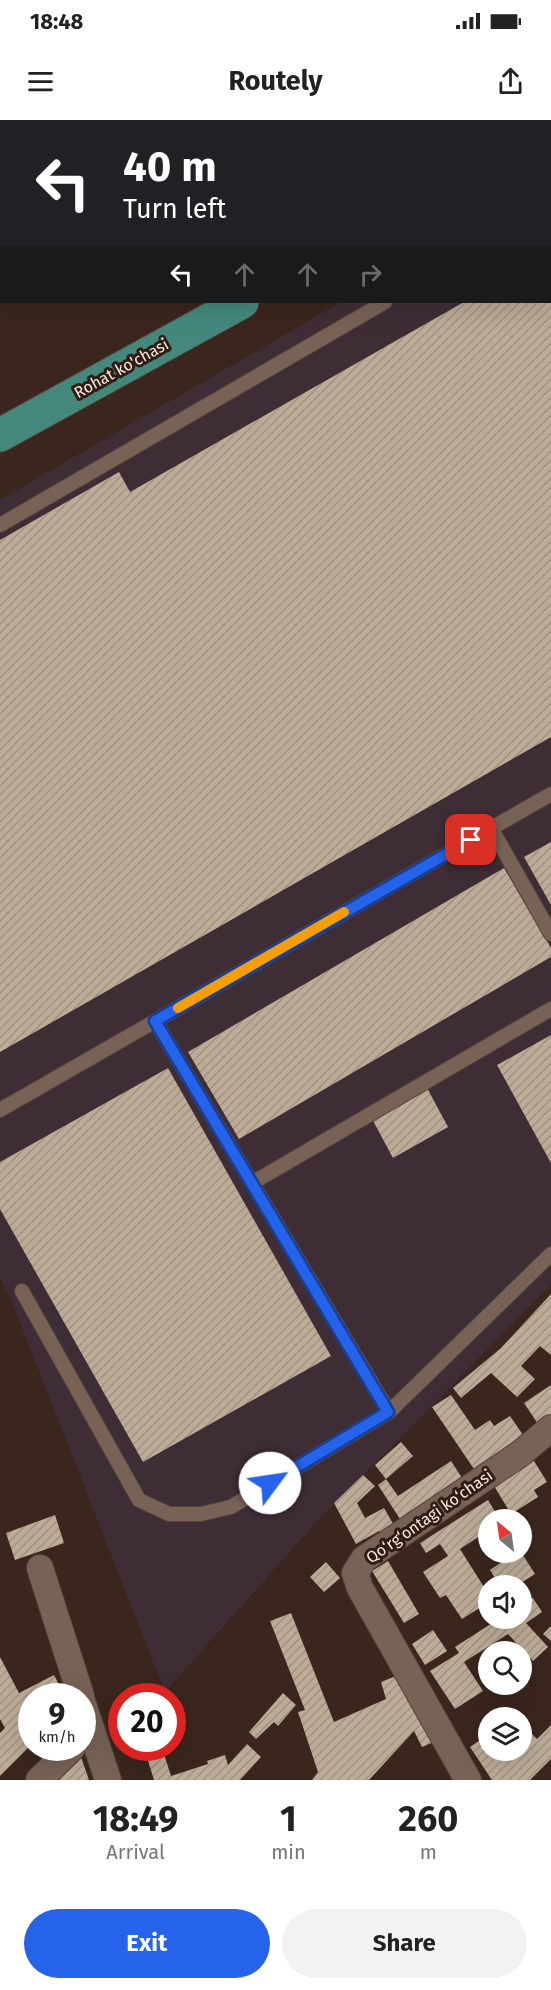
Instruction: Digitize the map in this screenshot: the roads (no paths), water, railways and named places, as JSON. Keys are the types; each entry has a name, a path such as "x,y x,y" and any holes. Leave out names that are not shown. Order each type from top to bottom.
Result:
{"main road":[{"name":"Rohat ko'chasi","path":"0,435 240,303"}],"street":[{"name":"Qo‘rg‘ontagi ko‘chasi","path":"468,1780 360,1588 355,1573 364,1559 520,1454 551,1428"},
{"path":"40,1568 77,1683"},
{"path":"96,1753 108,1780"},
{"path":"39,1780 59,1761"}],"lane":[{"path":"0,525 383,303"},
{"path":"0,1110 551,794"},
{"path":"491,828 551,934"},
{"path":"252,1183 551,1009"},
{"path":"155,1021 388,1412"},
{"path":"22,1291 138,1500 169,1514 201,1514 231,1507 388,1412 551,1254"}]}
